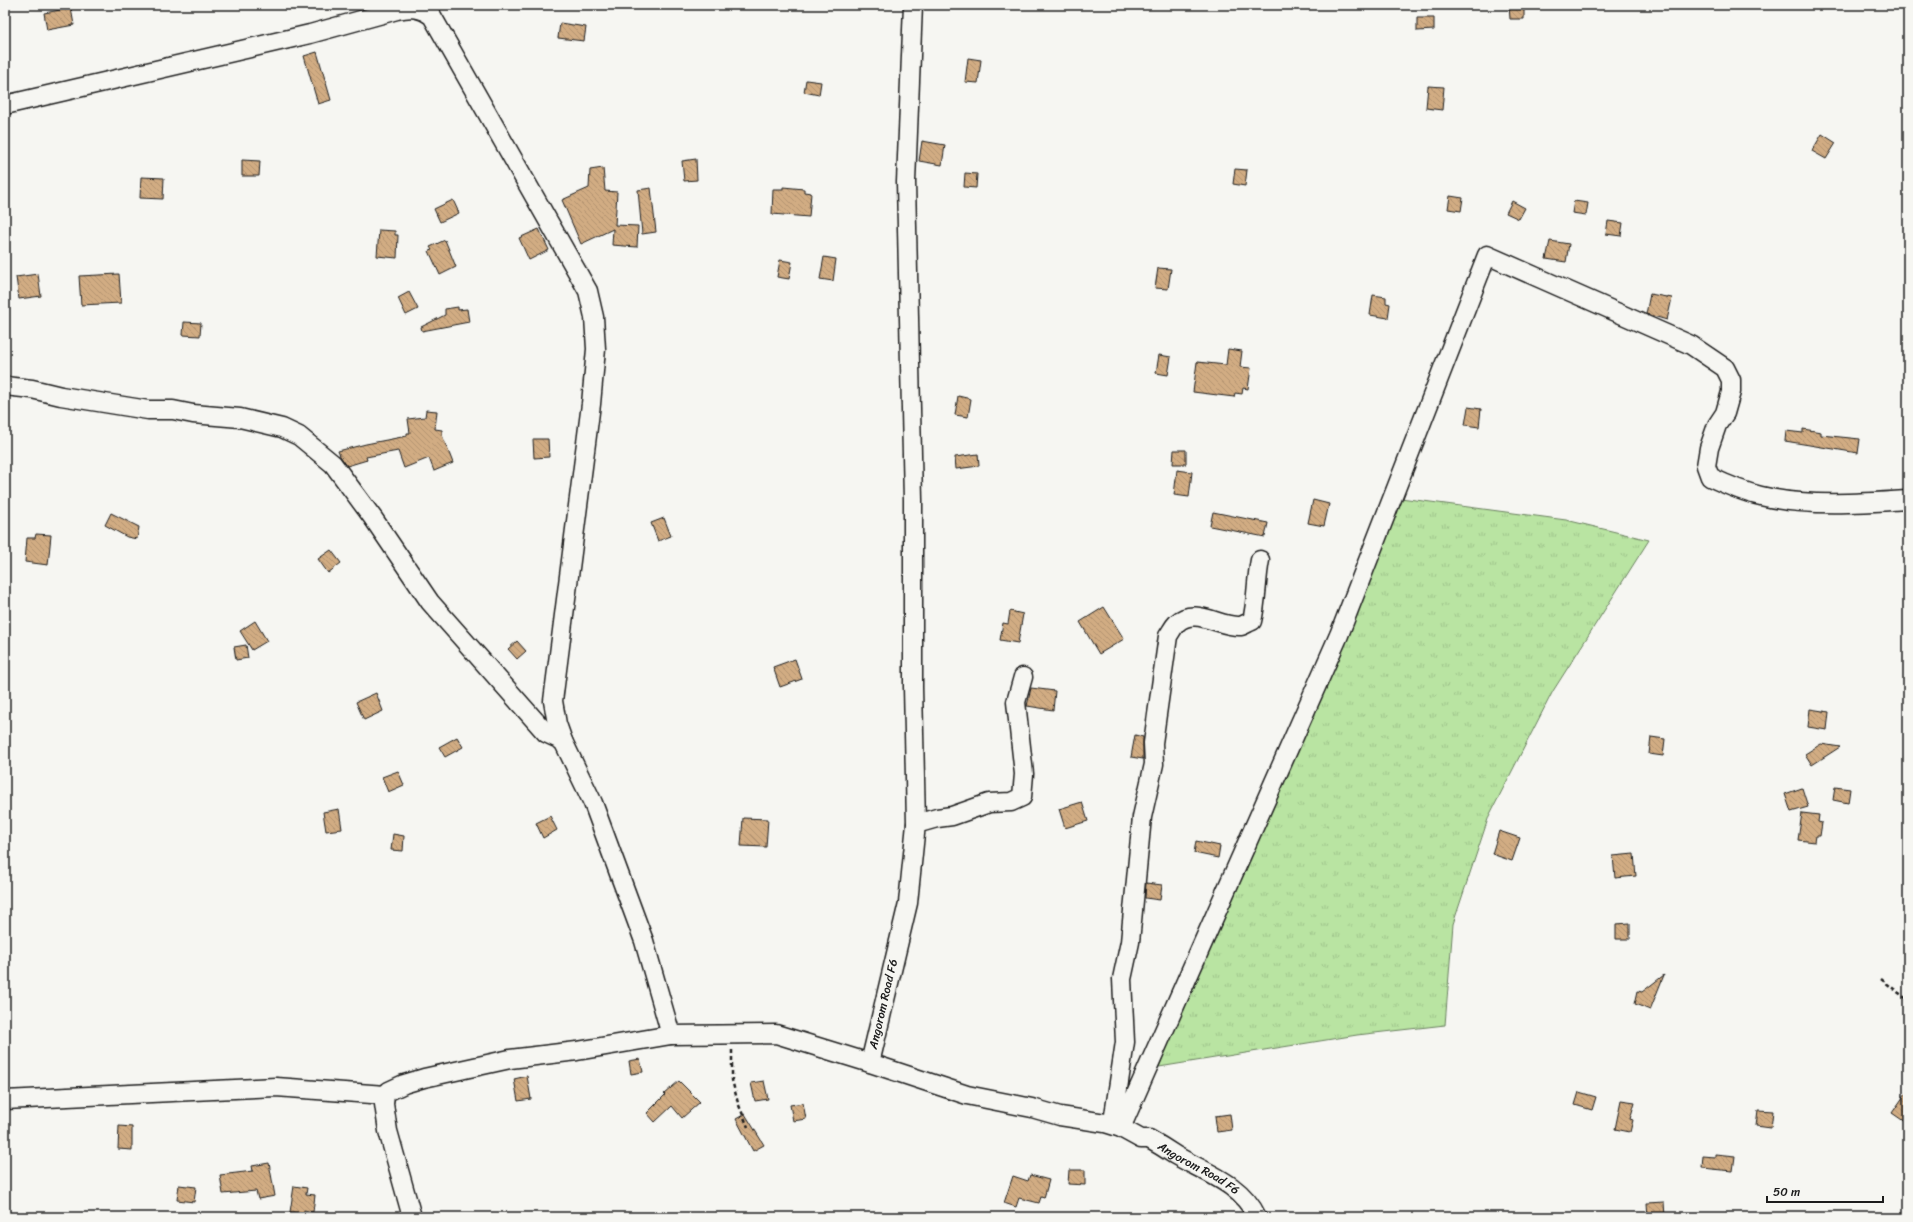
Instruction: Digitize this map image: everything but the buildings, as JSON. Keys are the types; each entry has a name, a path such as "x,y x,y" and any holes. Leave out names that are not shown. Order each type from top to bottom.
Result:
{"street":[{"name":"Angorom Road F6","path":"913,5 906,182 913,500 913,687 916,824 908,903 870,1063 967,1095 1032,1108 1060,1116 1105,1123 1121,1128 1141,1139 1149,1139 1175,1155 1215,1175 1238,1190 1253,1208 1258,1217"},
{"path":"5,105 310,34 397,10 411,8 423,9 432,16 578,270 588,291 594,318 596,349 591,404 554,701 557,724 563,741 593,803 624,884 644,941 671,1034"},
{"path":"1121,1128 1339,635 1487,255 1691,345 1725,368 1731,380 1731,392 1725,413 1716,425 1709,448 1706,466 1710,478 1742,491 1763,497 1786,500 1844,503 1908,500"},
{"path":"5,386 32,388 62,396 148,410 172,410 193,414 240,418 282,428 299,436 333,464 373,518 430,602 546,733 563,741"},
{"path":"1121,1128 1114,1115 1125,1042 1122,979 1130,942 1142,817 1154,764 1153,743 1168,636 1177,623 1190,616 1241,626 1252,621 1256,603 1257,577 1260,560"},
{"path":"916,824 937,818 952,816 989,803 1011,802 1022,797 1024,774 1016,702 1023,677"},
{"path":"5,1100 276,1087 385,1095 394,1088 424,1078 510,1059 577,1051 671,1034 776,1034 870,1063"},
{"path":"385,1095 384,1104 388,1131 412,1217"}],"path":[{"path":"1881,979 1908,1000"},
{"path":"732,1033 732,1080 738,1103 748,1127"}],"green space":[{"path":"1393,497 1566,520 1649,540 1553,691 1489,816 1453,924 1445,1025 1357,1035 1159,1067 1220,904"}]}
